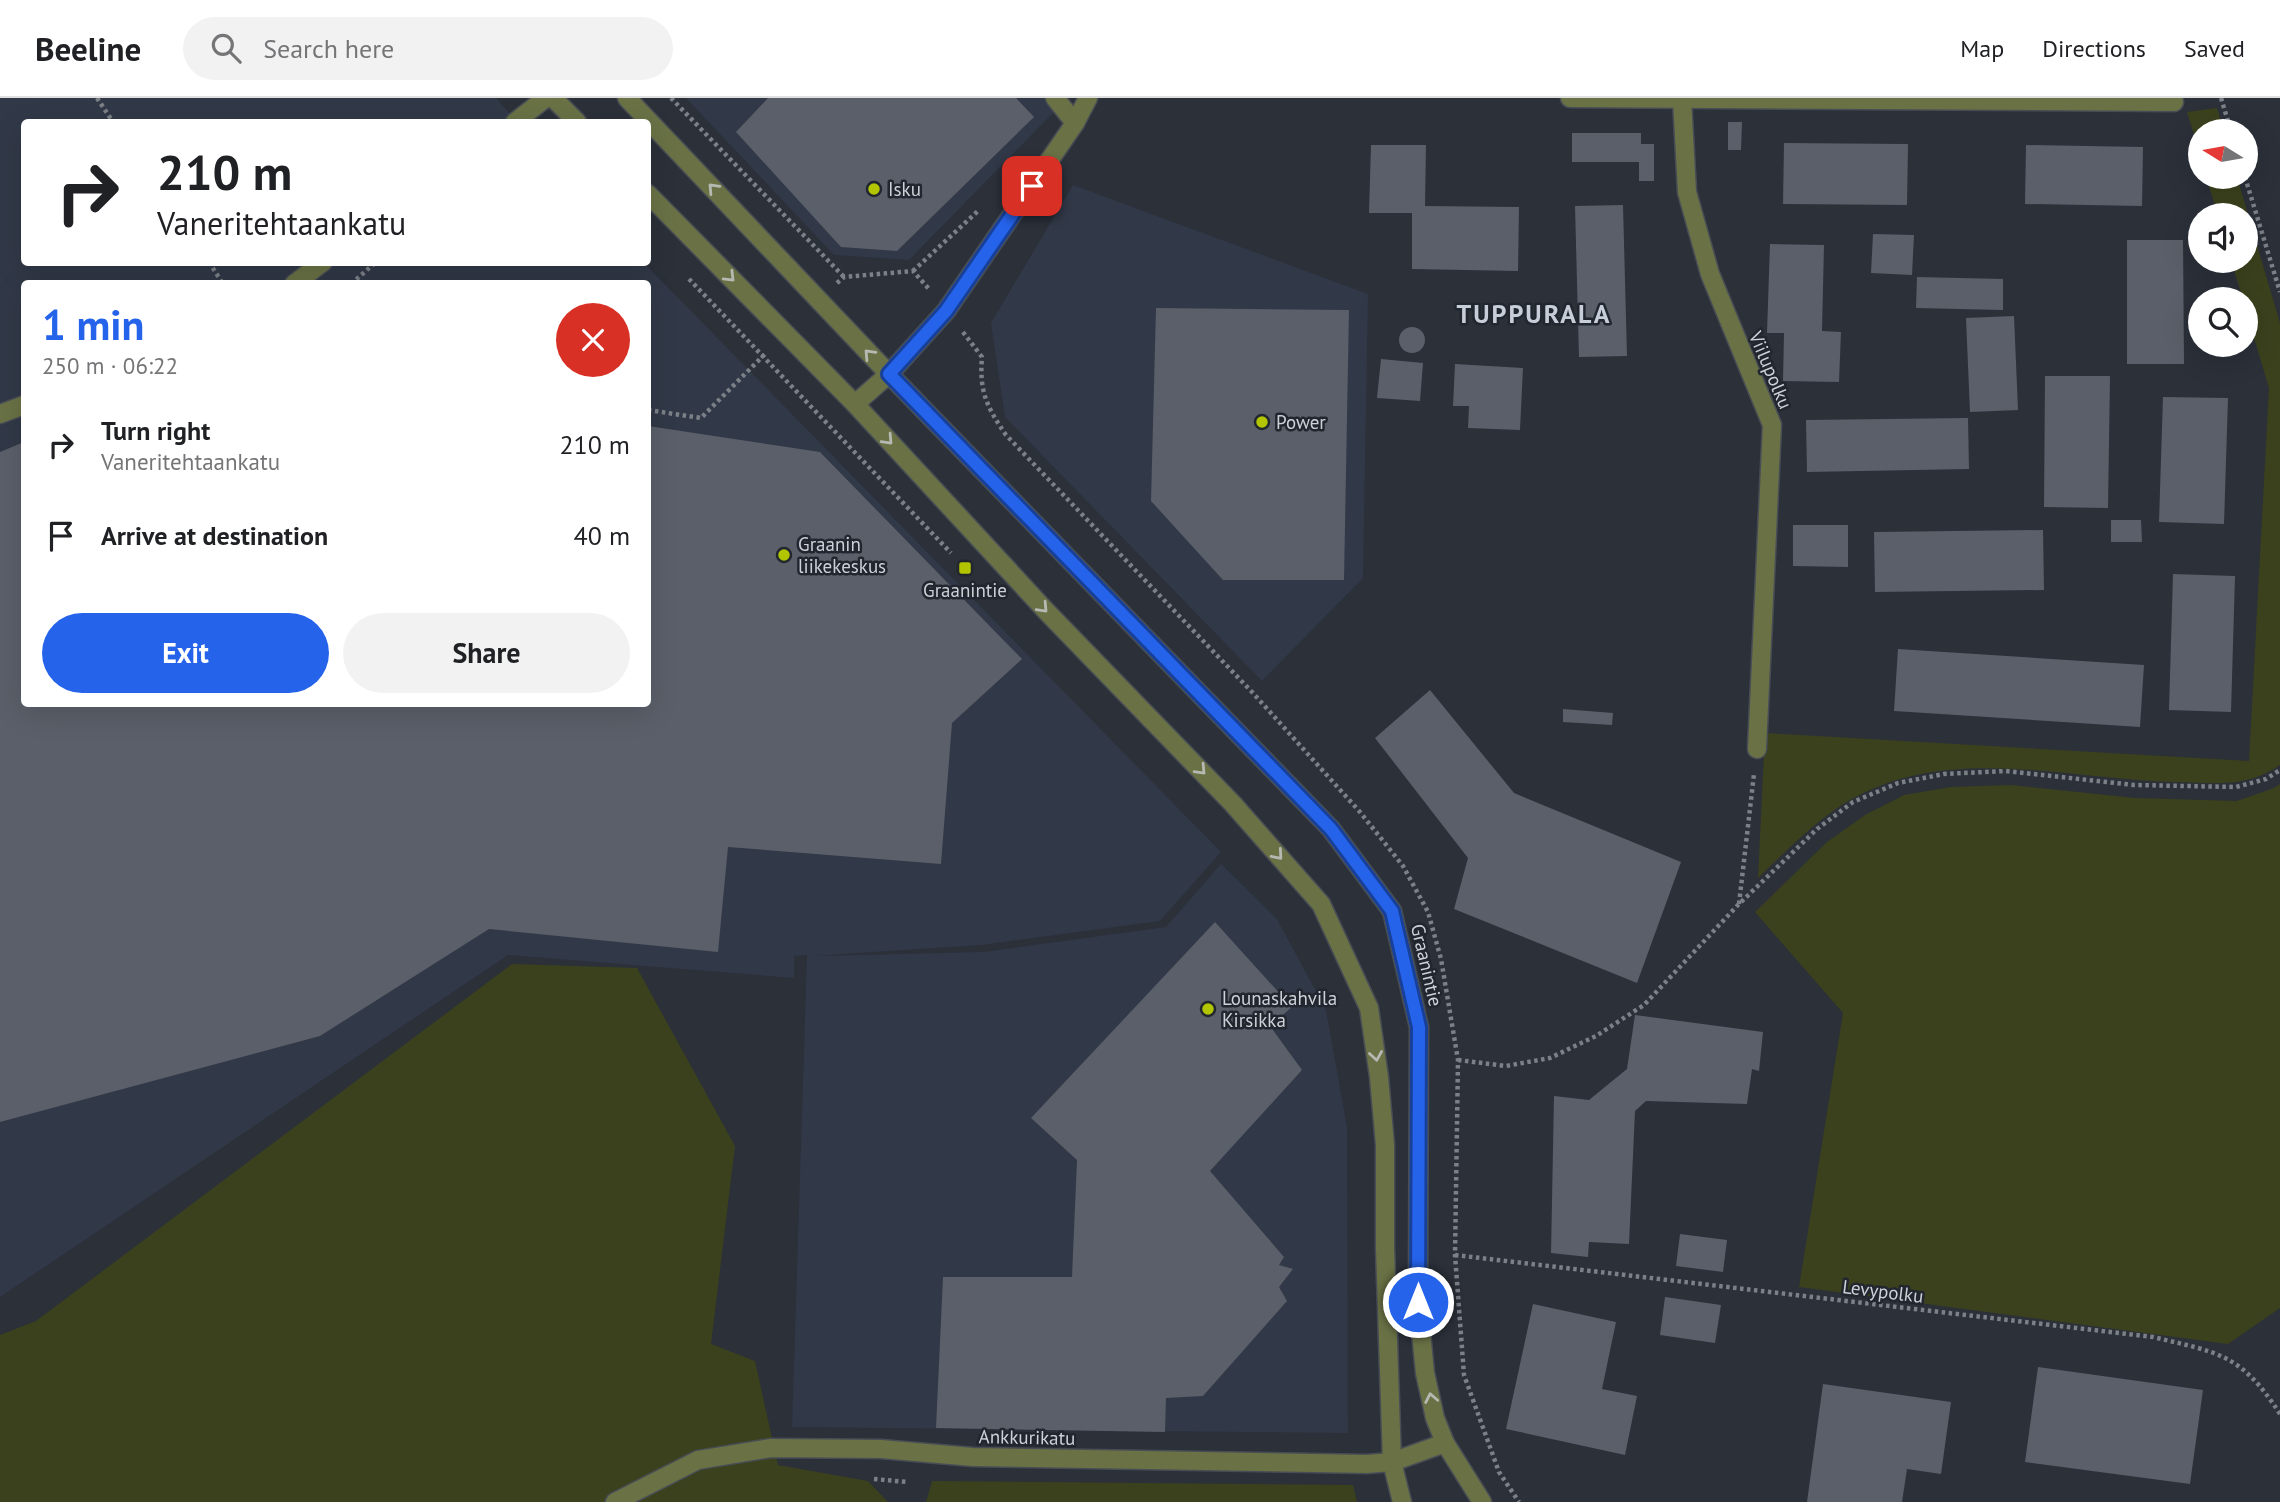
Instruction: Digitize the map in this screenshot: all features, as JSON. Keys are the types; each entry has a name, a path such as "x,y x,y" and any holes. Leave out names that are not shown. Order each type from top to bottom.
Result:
{"street":[{"path":"519,119 546,98"},
{"path":"553,98 574,119"},
{"name":"Graanintie","path":"627,98 647,119"},
{"path":"1055,98 1075,123"},
{"path":"855,404 889,374 946,311 1075,123 1088,98"},
{"path":"1570,98 2174,102"},
{"name":"Viilupolku","path":"1682,99 1687,192 1710,274 1772,425 1757,749"},
{"name":"Graanintie","path":"651,123 889,374 1331,829 1392,911 1419,1027 1418,1302 1426,1373 1435,1418 1445,1443 1482,1502"},
{"path":"651,197 855,404 1047,612 1233,804 1321,904 1369,1008 1379,1077 1385,1144 1385,1248 1392,1462 1402,1502"},
{"path":"299,280 318,266"},
{"path":"0,414 21,406"},
{"name":"Ankkurikatu","path":"615,1502 698,1460 771,1448 881,1449 986,1458 1367,1464 1392,1462 1445,1443"}],"path":[{"path":"97,98 111,119"},
{"path":"670,98 844,277"},
{"path":"2221,98 2227,119"},
{"path":"2249,189 2280,292"},
{"path":"356,280 372,266"},
{"path":"838,283 844,277 913,271 923,282"},
{"path":"686,276 956,558"},
{"path":"651,410 701,418 769,350"},
{"path":"1738,905 1757,749"},
{"path":"1458,1060 1506,1066 1550,1058 1596,1036 1644,1004 1738,905 1817,829 1853,802 1898,783 1944,774 2006,771 2134,785 2236,787 2266,779 2280,770"},
{"name":"Levypolku","path":"1519,1502 1499,1472 1464,1374 1455,1255 2153,1337 2214,1351 2236,1363 2260,1384 2280,1414"}],"shaded area":[{"path":"0,98 496,98 514,119 21,119 21,266 647,266 1221,852 1160,921 981,945 813,956 984,952 1166,927 1221,864 1277,919 1326,1010 1347,1127 1348,1433 792,1427 807,955 794,956 794,978 508,955 0,1297"},
{"name":"Isku","path":"686,98 1048,98 1057,109 909,260 834,255"},
{"path":"1073,185 1368,294 1363,578 1262,681 1005,417 991,323"}],"green space":[{"path":"2217,108 2220,119 2189,119 2187,112"},
{"path":"2210,189 2241,189 2245,203 2214,203"},
{"path":"2258,248 2280,323 2280,765 2255,778 2218,783 2136,780 2011,769 1970,768 1929,772 1890,782 1839,807 1803,835 1758,878 1765,733 2249,761 2269,388 2258,351 2258,287 2239,287 2235,273 2258,273"},
{"path":"2280,784 2280,1308 2228,1344 1799,1287 1843,1013 1755,912 1827,842 1865,815 1904,795 1951,787 2011,785 2135,798 2237,801"},
{"path":"512,964 637,968 735,1146 711,1344 755,1361 778,1465 868,1481 888,1502 0,1502 0,1335 36,1321"},
{"path":"932,1481 1353,1485 1357,1502 926,1502"}],"building":[{"name":"Isku","path":"768,98 1016,98 1034,117 897,251 841,247 736,132"},
{"path":"1728,122 1742,122 1741,150 1728,150"},
{"path":"1572,133 1641,133 1641,144 1654,144 1654,181 1639,181 1639,162 1572,162"},
{"path":"1784,143 1908,144 1907,205 1783,204"},
{"path":"1371,145 1426,145 1425,206 1519,207 1518,271 1412,269 1412,213 1369,213"},
{"path":"2026,145 2143,147 2142,206 2025,204"},
{"path":"1623,205 1627,356 1579,357 1575,206"},
{"path":"1873,234 1914,235 1912,275 1871,273"},
{"path":"2127,240 2183,240 2184,364 2127,364"},
{"path":"1770,244 1824,245 1822,331 1841,332 1839,382 1783,381 1784,333 1767,333"},
{"path":"1917,277 2003,279 2003,310 1916,308"},
{"path":"1156,308 1349,310 1344,580 1223,580 1151,501"},
{"path":"2014,316 2018,410 1970,412 1966,318"},
{"path":"1412,327 1421,331 1425,340 1421,349 1412,353 1403,349 1399,340 1403,331"},
{"path":"1381,359 1423,363 1420,401 1377,398"},
{"path":"1455,364 1523,368 1520,430 1468,428 1469,406 1453,406"},
{"path":"2045,376 2110,376 2108,508 2044,507"},
{"path":"2163,397 2228,398 2224,524 2159,522"},
{"path":"1968,418 1969,469 1807,472 1806,420"},
{"path":"651,426 820,452 1022,659 952,723 941,864 728,847 718,952 489,929 320,1036 0,1122 0,452 21,443 21,707 651,707"},
{"path":"2111,520 2141,520 2142,542 2111,542"},
{"path":"1793,525 1848,525 1848,567 1793,566"},
{"path":"2043,530 2044,590 1875,592 1874,532"},
{"path":"2173,574 2235,576 2231,712 2169,710"},
{"path":"1898,649 2144,665 2140,727 1894,711"},
{"path":"1430,690 1514,793 1681,862 1637,983 1454,909 1468,858 1375,738"},
{"path":"1563,709 1613,713 1612,725 1563,722"},
{"path":"1215,922 1292,1007 1270,1026 1302,1070 1210,1171 1284,1257 1279,1265 1293,1269 1279,1287 1287,1301 1203,1396 1166,1398 1165,1432 936,1428 943,1277 1072,1277 1077,1160 1031,1118"},
{"path":"1635,1015 1763,1032 1759,1071 1752,1069 1747,1104 1646,1101 1635,1111 1629,1244 1589,1242 1588,1257 1551,1253 1554,1096 1589,1100 1627,1069"},
{"path":"1680,1234 1727,1240 1723,1272 1676,1266"},
{"path":"1665,1297 1721,1305 1715,1343 1660,1335"},
{"path":"1533,1304 1616,1322 1602,1389 1637,1396 1625,1455 1506,1429"},
{"path":"2038,1367 2203,1390 2190,1484 2025,1462"},
{"path":"1823,1384 1951,1402 1941,1474 1907,1469 1902,1502 1807,1502"}],"place":[{"name":"Isku","path":"874,189"},
{"name":"Power","path":"1262,422"},
{"name":"Graanin liikekeskus","path":"784,555"},
{"name":"Graanintie","path":"965,568"},
{"name":"Lounaskahvila Kirsikka","path":"1208,1009"}],"district":[{"name":"TUPPURALA","path":"1534,314"}],"route":[{"path":"1032,186 946,311 889,374 1331,829 1392,911 1419,1027 1418,1302"}]}
